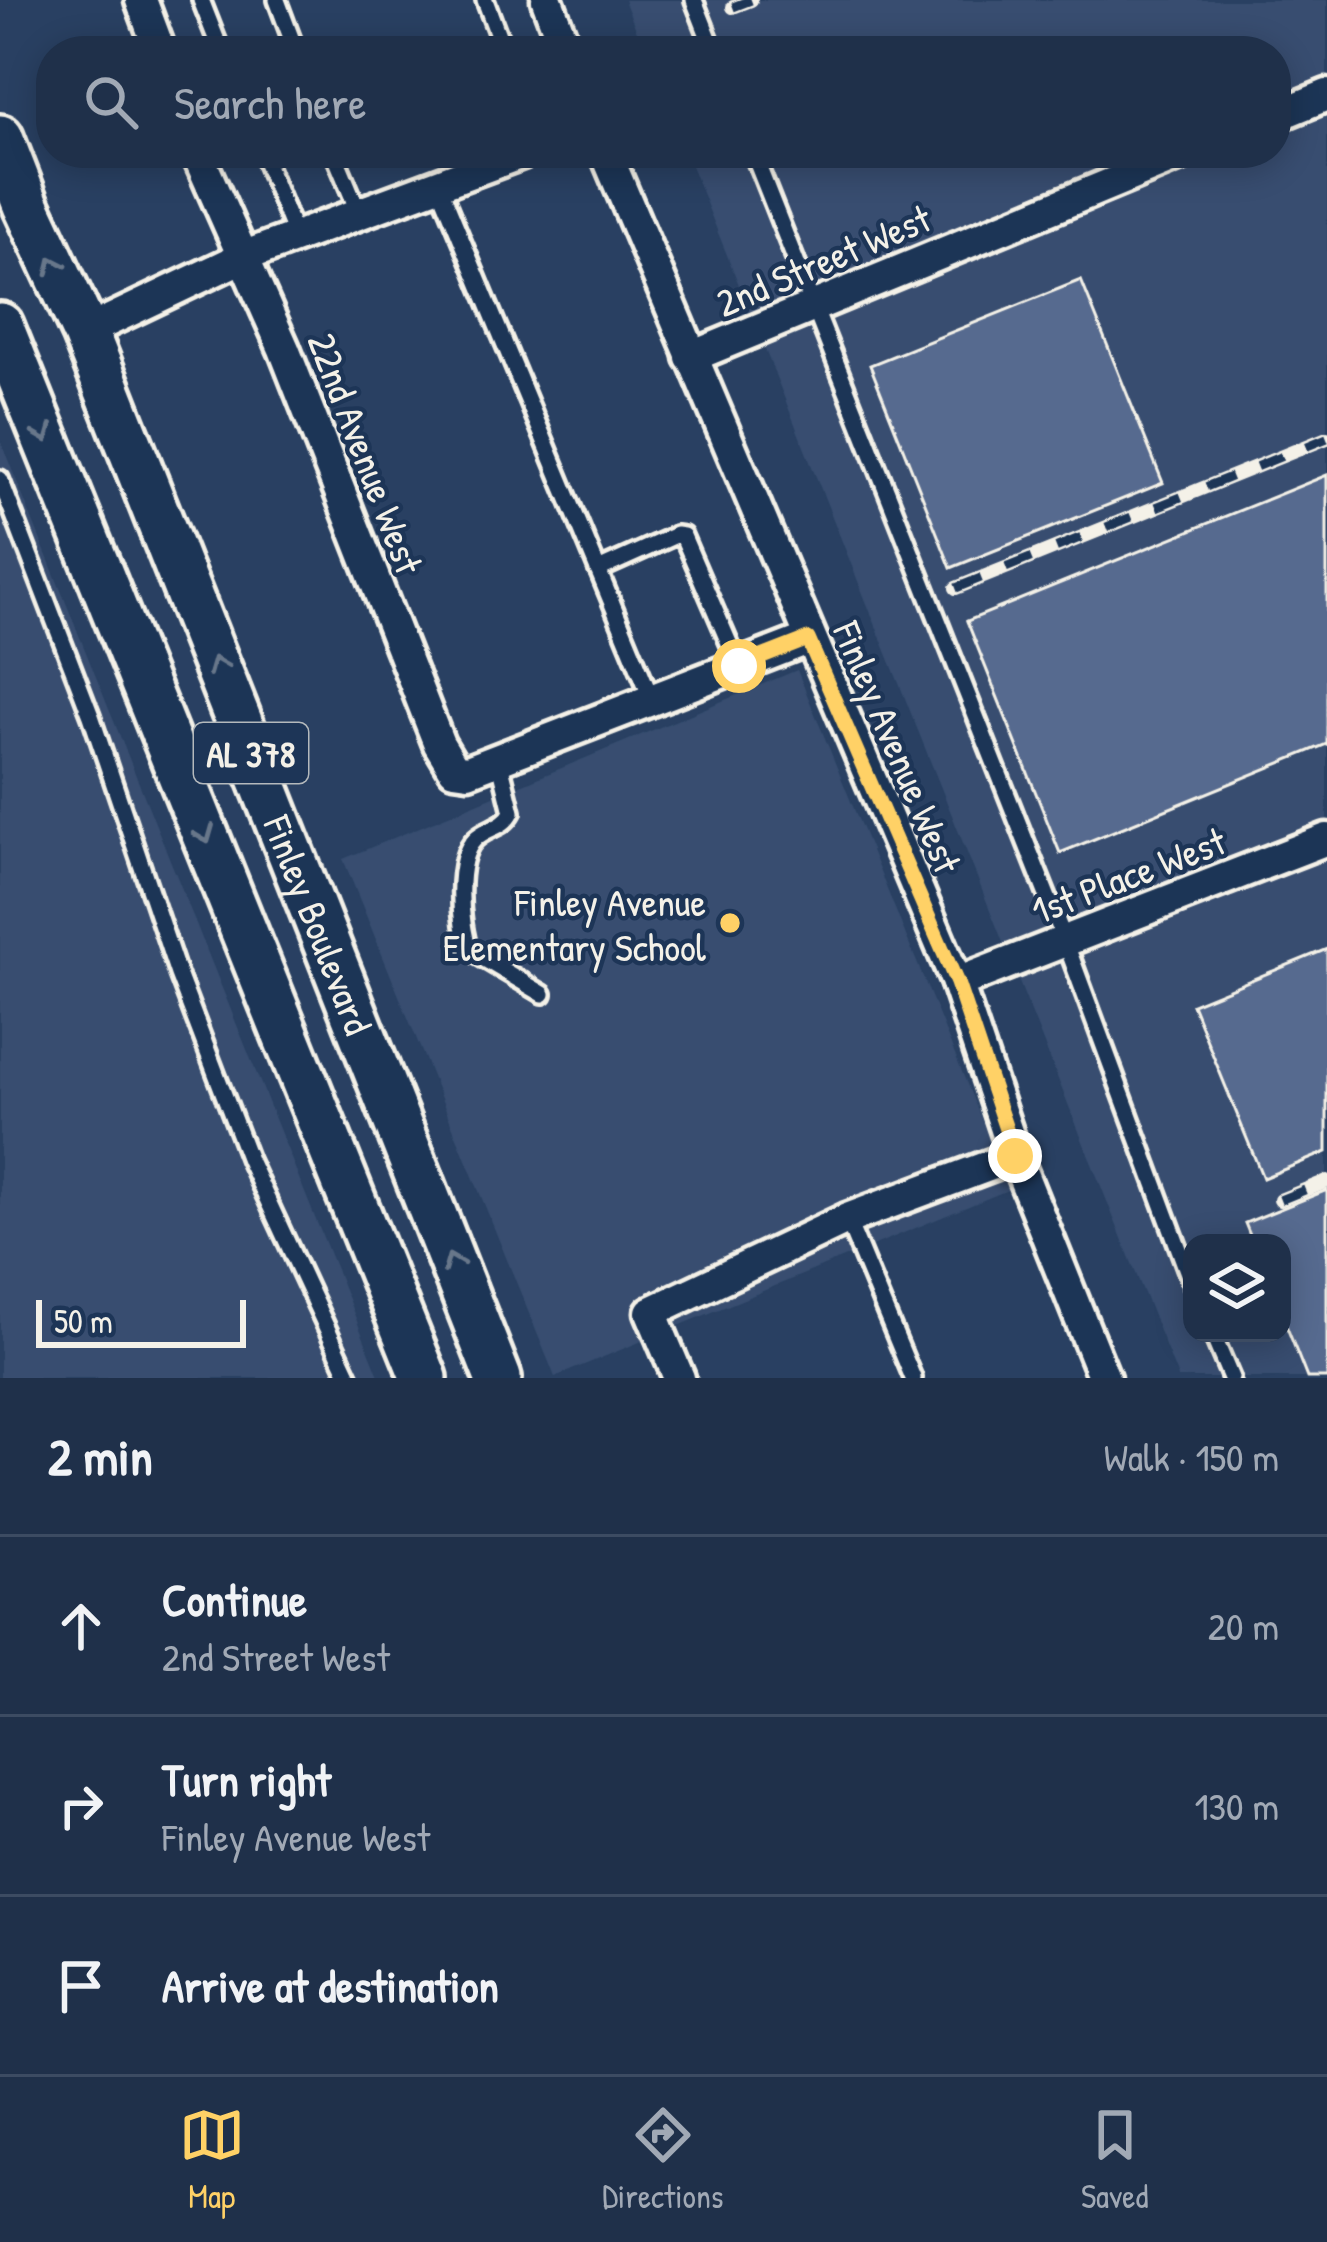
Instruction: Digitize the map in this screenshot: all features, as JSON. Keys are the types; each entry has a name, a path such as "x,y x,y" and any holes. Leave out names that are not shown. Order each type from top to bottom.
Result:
{"main road":[{"name":"Finley Boulevard","path":"0,139 85,332 491,1376"},
{"path":"4,350 85,332"},
{"name":"Finley Boulevard","path":"4,350 424,1378"}],"street":[{"path":"141,0 154,36"},
{"path":"547,0 560,36"},
{"path":"1291,110 1327,94"},
{"name":"22nd Avenue West","path":"204,168 245,256 448,764 468,771 499,759"},
{"path":"85,332 245,256 480,168"},
{"name":"Finley Avenue West","path":"612,168 957,983 1015,1156 1104,1378"},
{"name":"2nd Street West","path":"692,357 1148,168"},
{"path":"499,759 808,639"},
{"name":"1st Place West","path":"957,983 1327,839"},
{"path":"679,1378 651,1312 847,1219 1015,1156"}],"lane":[{"path":"201,0 215,36"},
{"path":"277,0 290,36"},
{"path":"484,0 498,36"},
{"path":"694,0 708,36"},
{"path":"268,168 296,237"},
{"path":"340,168 359,213"},
{"path":"759,168 1066,941 1183,1260"},
{"path":"439,183 652,700"},
{"path":"0,479 91,716 178,974 241,1139 350,1378"},
{"path":"598,570 683,536 739,666"},
{"path":"499,759 512,812 508,821 470,844 460,910 462,930 469,950 543,994"},
{"path":"847,1219 913,1378"},
{"path":"1216,1342 1231,1378"}],"shaded area":[{"path":"624,0 1327,0 1327,1378 1178,1378 692,168 1291,168 1291,36 639,36"},
{"path":"0,440 380,1378 0,1378"},
{"path":"797,670 1010,1189 555,1377 343,859"}],"building":[{"path":"1081,280 1163,483 951,568 870,365"},
{"path":"1327,475 1327,744 1060,853 967,621"},
{"path":"1327,949 1327,1152 1263,1178 1192,1004"},
{"path":"1327,1190 1327,1378 1307,1378 1291,1338 1291,1234 1249,1234 1245,1223"}],"railway":[{"path":"733,7 751,0"},
{"path":"956,588 1327,438"},
{"path":"1280,1200 1327,1181"}],"place":[{"name":"Finley Avenue Elementary School","path":"730,923"}],"route":[{"path":"739,666 808,639 957,983 1015,1156"}]}
